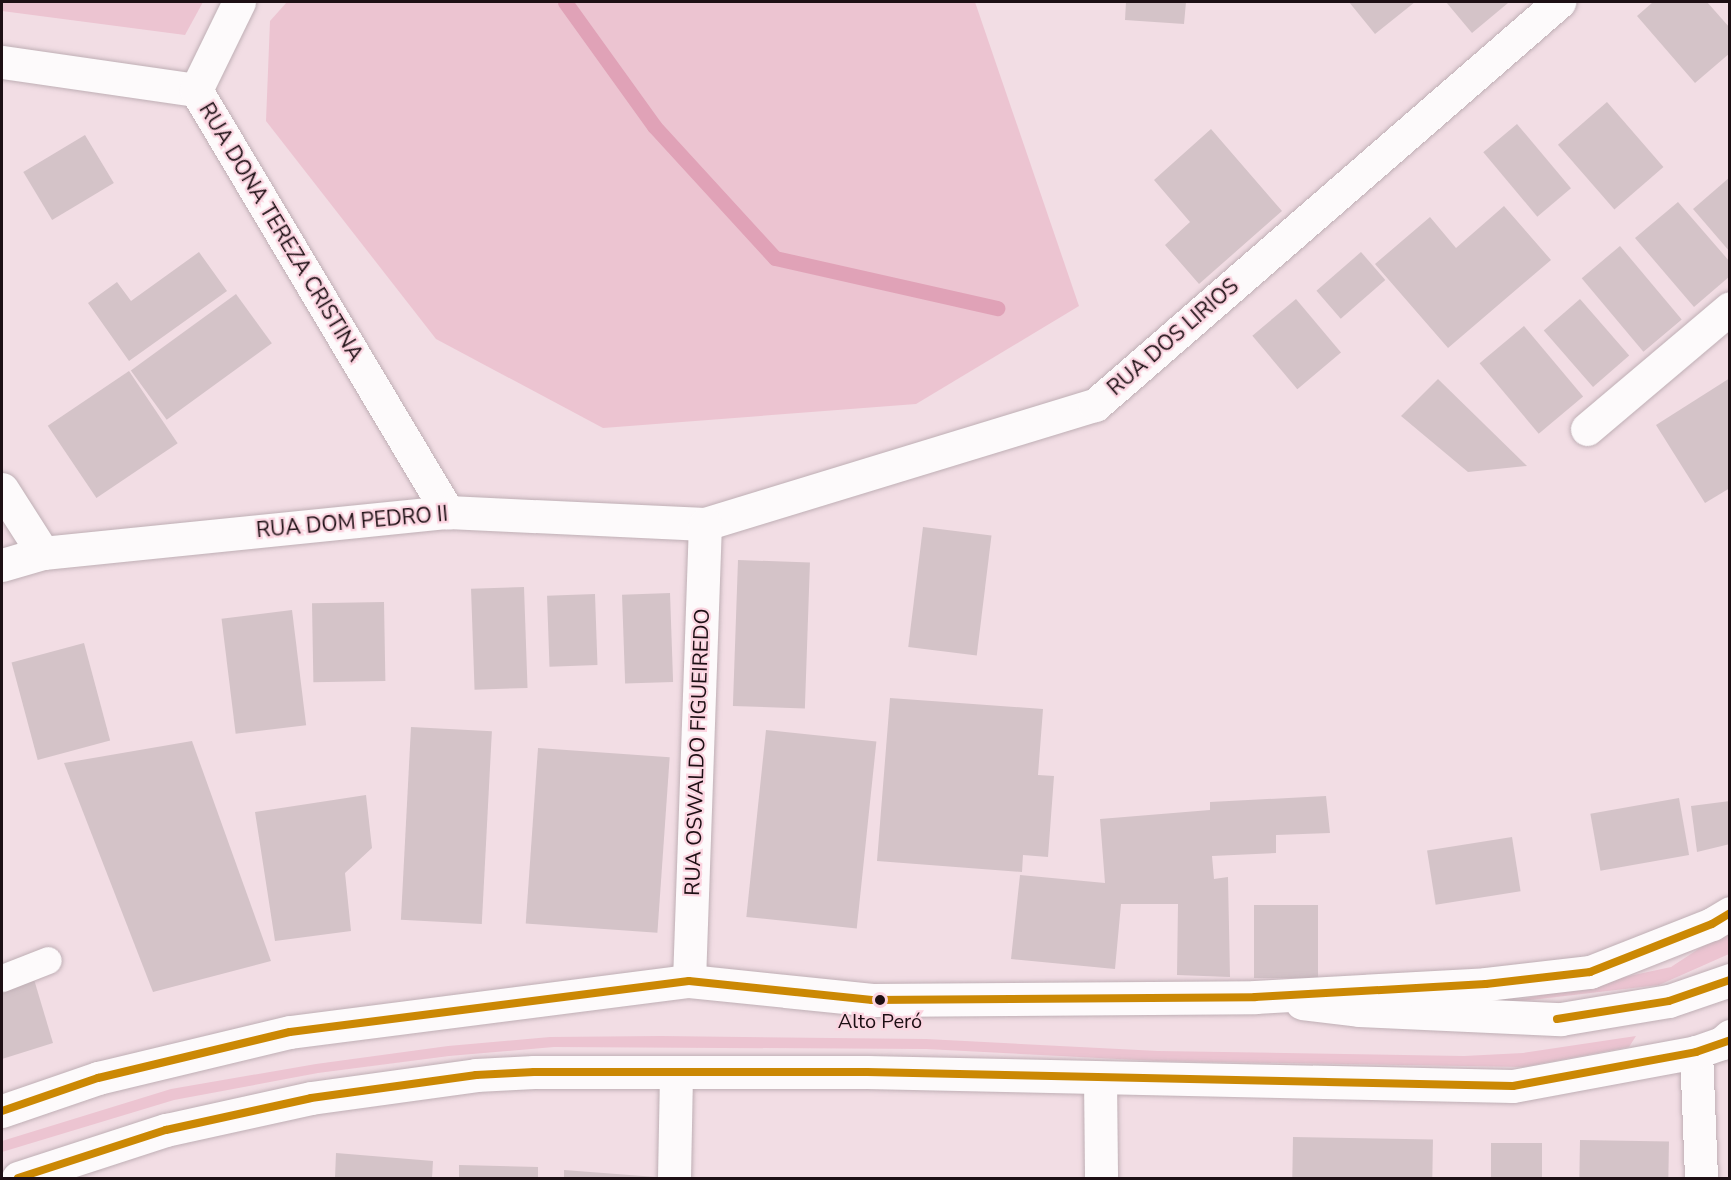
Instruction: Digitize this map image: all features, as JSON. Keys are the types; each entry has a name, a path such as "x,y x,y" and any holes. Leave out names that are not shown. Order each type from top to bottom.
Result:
{"main road":[{"path":"196,90 238,2"},
{"name":"RUA DOS LIRIOS","path":"705,524 1095,405 1559,2"},
{"name":"RUA DONA TEREZA CRISTINA","path":"2,62 196,90 448,512"},
{"path":"1587,429 1730,308"},
{"path":"2,489 43,553"},
{"name":"RUA DOM PEDRO II","path":"2,565 43,553 448,512 705,524"},
{"name":"RUA OSWALDO FIGUEIREDO","path":"689,981 705,524"},
{"path":"2,1111 98,1078 290,1032 689,981 872,1000 1255,997 1486,984 1590,972 1712,924 1730,913"},
{"path":"1255,997 1359,1010 1561,1019 1669,1001 1730,980"},
{"path":"18,1179 166,1130 310,1098 476,1075 534,1072 676,1074 867,1072 1513,1086 1719,1043 1701,1179"},
{"path":"674,1179 676,1074"},
{"path":"1100,1078 1101,1179"}],"lane":[{"path":"2,978 48,960"}],"shaded area":[{"path":"2,2 203,2 185,35 2,11"},
{"path":"287,2 975,2 1079,306 916,404 603,428 436,339 266,121 270,21"},
{"path":"1729,929 1729,954 1659,985 1504,1003 1671,967"},
{"path":"1636,1036 1629,1047 1522,1067 1157,1061 926,1049 554,1047 449,1056 318,1073 174,1100 2,1152 2,1141 171,1089 316,1064 448,1046 550,1037 926,1039 1158,1051 1464,1056 1523,1053"}],"building":[{"path":"1126,2 1186,2 1184,24 1125,20"},
{"path":"1349,2 1415,2 1375,34"},
{"path":"1446,2 1507,2 1508,3 1472,33"},
{"path":"1653,2 1707,2 1730,28 1730,53 1695,83 1637,16"},
{"path":"1607,102 1663,167 1614,210 1558,145"},
{"path":"1517,124 1571,188 1537,217 1483,152"},
{"path":"1211,129 1282,211 1199,284 1165,245 1190,222 1154,180"},
{"path":"85,135 114,183 52,220 23,172"},
{"path":"1730,177 1730,252 1693,209"},
{"path":"1678,202 1730,262 1730,276 1694,307 1635,238"},
{"path":"1504,206 1551,260 1448,348 1375,264 1430,217 1456,248"},
{"path":"1620,246 1682,320 1643,352 1582,278"},
{"path":"199,252 227,291 129,361 88,303 117,282 131,301"},
{"path":"1361,252 1385,280 1341,319 1316,291"},
{"path":"236,294 272,343 167,420 131,370"},
{"path":"1296,299 1341,353 1297,389 1252,336"},
{"path":"1580,299 1629,356 1593,387 1544,330"},
{"path":"1524,326 1583,396 1539,434 1480,363"},
{"path":"129,371 178,443 96,498 48,426"},
{"path":"1730,378 1730,488 1705,503 1656,425"},
{"path":"1438,379 1527,466 1468,472 1401,416"},
{"path":"923,527 991,535 977,656 908,647"},
{"path":"738,560 810,563 805,708 733,706"},
{"path":"524,587 528,688 475,690 471,589"},
{"path":"670,593 673,682 625,684 622,595"},
{"path":"595,594 597,665 550,667 547,596"},
{"path":"384,602 385,681 313,682 312,603"},
{"path":"292,610 306,725 236,734 222,619"},
{"path":"84,643 110,741 38,760 12,662"},
{"path":"890,698 1043,709 1038,775 1054,776 1048,857 1023,855 1022,872 877,861"},
{"path":"411,727 492,731 482,924 401,920"},
{"path":"766,730 876,742 857,929 746,917"},
{"path":"192,741 271,961 153,992 64,763"},
{"path":"538,748 670,757 657,933 526,924"},
{"path":"366,795 372,848 345,873 351,931 275,941 255,812"},
{"path":"1326,796 1330,833 1276,835 1276,853 1212,856 1214,879 1228,877 1230,977 1177,975 1178,904 1121,904 1115,969 1011,959 1020,875 1105,883 1100,819 1210,810 1210,802"},
{"path":"1679,798 1689,855 1600,871 1590,814"},
{"path":"1730,801 1730,844 1697,852 1691,806"},
{"path":"1512,837 1521,891 1436,905 1427,850"},
{"path":"1254,905 1318,905 1318,978 1254,978"},
{"path":"33,976 53,1043 2,1059 2,986"},
{"path":"1293,1137 1433,1139 1432,1178 1292,1178"},
{"path":"1580,1140 1669,1142 1668,1178 1579,1178"},
{"path":"1491,1143 1542,1143 1542,1178 1491,1178"},
{"path":"336,1153 433,1161 432,1178 335,1178"},
{"path":"459,1165 538,1167 538,1178 459,1178"},
{"path":"564,1170 656,1177 656,1178 564,1178"}],"waterway":[{"path":"565,2 654,126 775,258 997,308"}],"transit line":[{"path":"2,1111 98,1078 290,1032 689,981 872,1000 1255,997 1486,984 1590,972 1712,924 1730,913"},
{"path":"1557,1019 1669,1001 1730,980"},
{"path":"18,1178 166,1130 311,1098 476,1075 534,1072 867,1072 1513,1086 1696,1052 1730,1040"}],"place":[{"name":"Alto Peró","path":"880,1000"}]}
